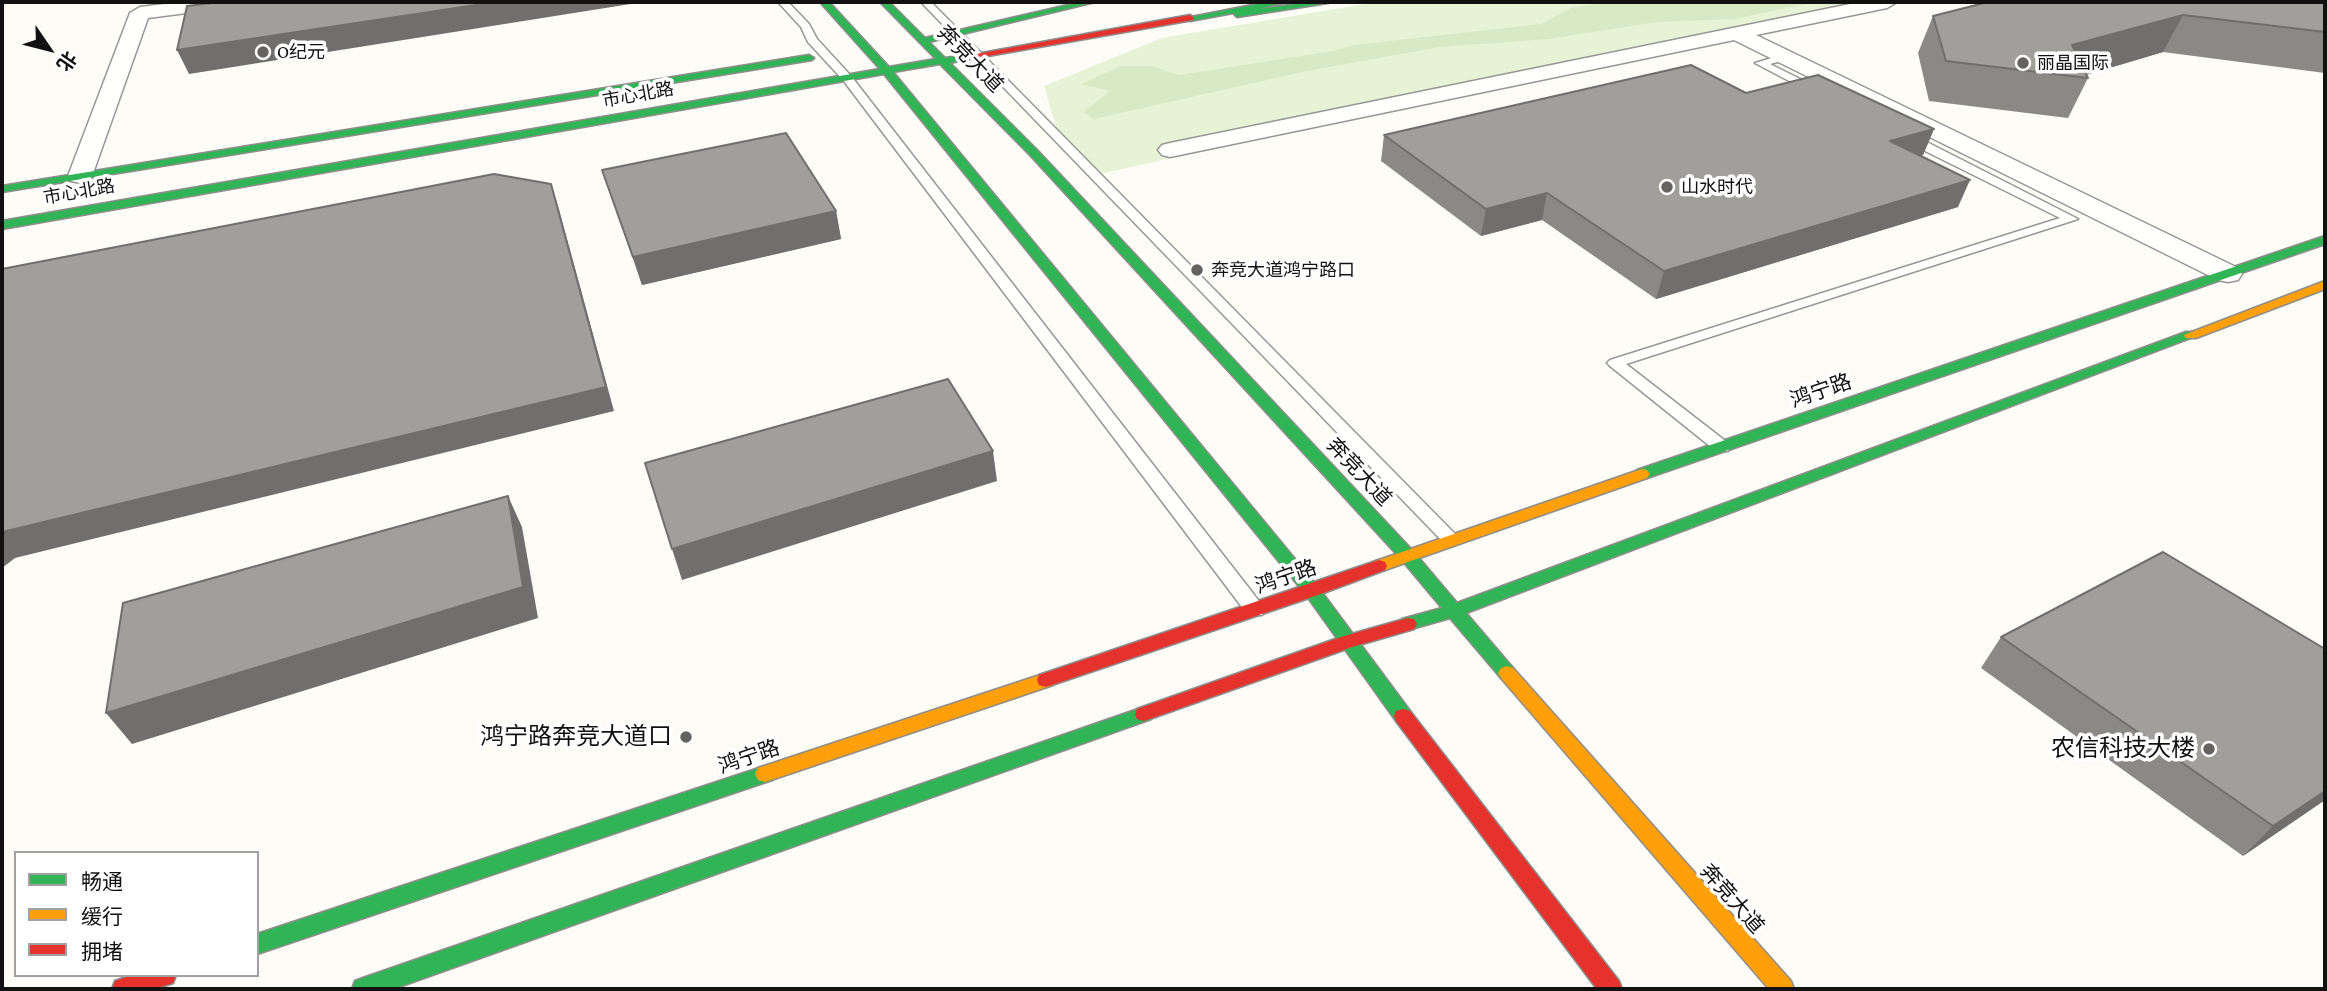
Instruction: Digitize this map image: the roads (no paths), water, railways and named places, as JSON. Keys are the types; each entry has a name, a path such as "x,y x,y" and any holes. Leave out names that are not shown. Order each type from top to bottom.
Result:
{"main road":[{"path":"824,2 869,49 1312,591 1347,642 1611,989"},
{"name":"奔竞大道","path":"884,2 1034,153 1408,555 1453,611 1783,989"},
{"name":"市心北路","path":"2,225 1281,2"},
{"path":"1149,25 1329,2"},
{"name":"市心北路","path":"2,189 924,41 1097,6"},
{"name":"鸿宁路","path":"259,943 1312,591 1451,540 2325,240"},
{"path":"363,989 1347,642 1453,611 2325,285"},
{"path":"123,989 159,977"}],"street":[{"path":"80,176 140,13 225,2"},
{"path":"1170,150 1888,2"},
{"path":"1735,33 2228,274"}],"lane":[{"path":"783,2 847,78 1255,610"},
{"path":"926,2 1451,540"},
{"path":"1785,57 1760,63 1835,100"},
{"path":"1721,447 1615,363 2071,219 1897,132"}],"place":[{"name":"O纪元","path":"263,52"},
{"name":"丽晶国际","path":"2023,63"},
{"name":"山水时代","path":"1667,187"},
{"name":"奔竞大道鸿宁路口","path":"1197,270"},
{"name":"鸿宁路奔竞大道口","path":"686,737"},
{"name":"农信科技大楼","path":"2209,749"}]}
